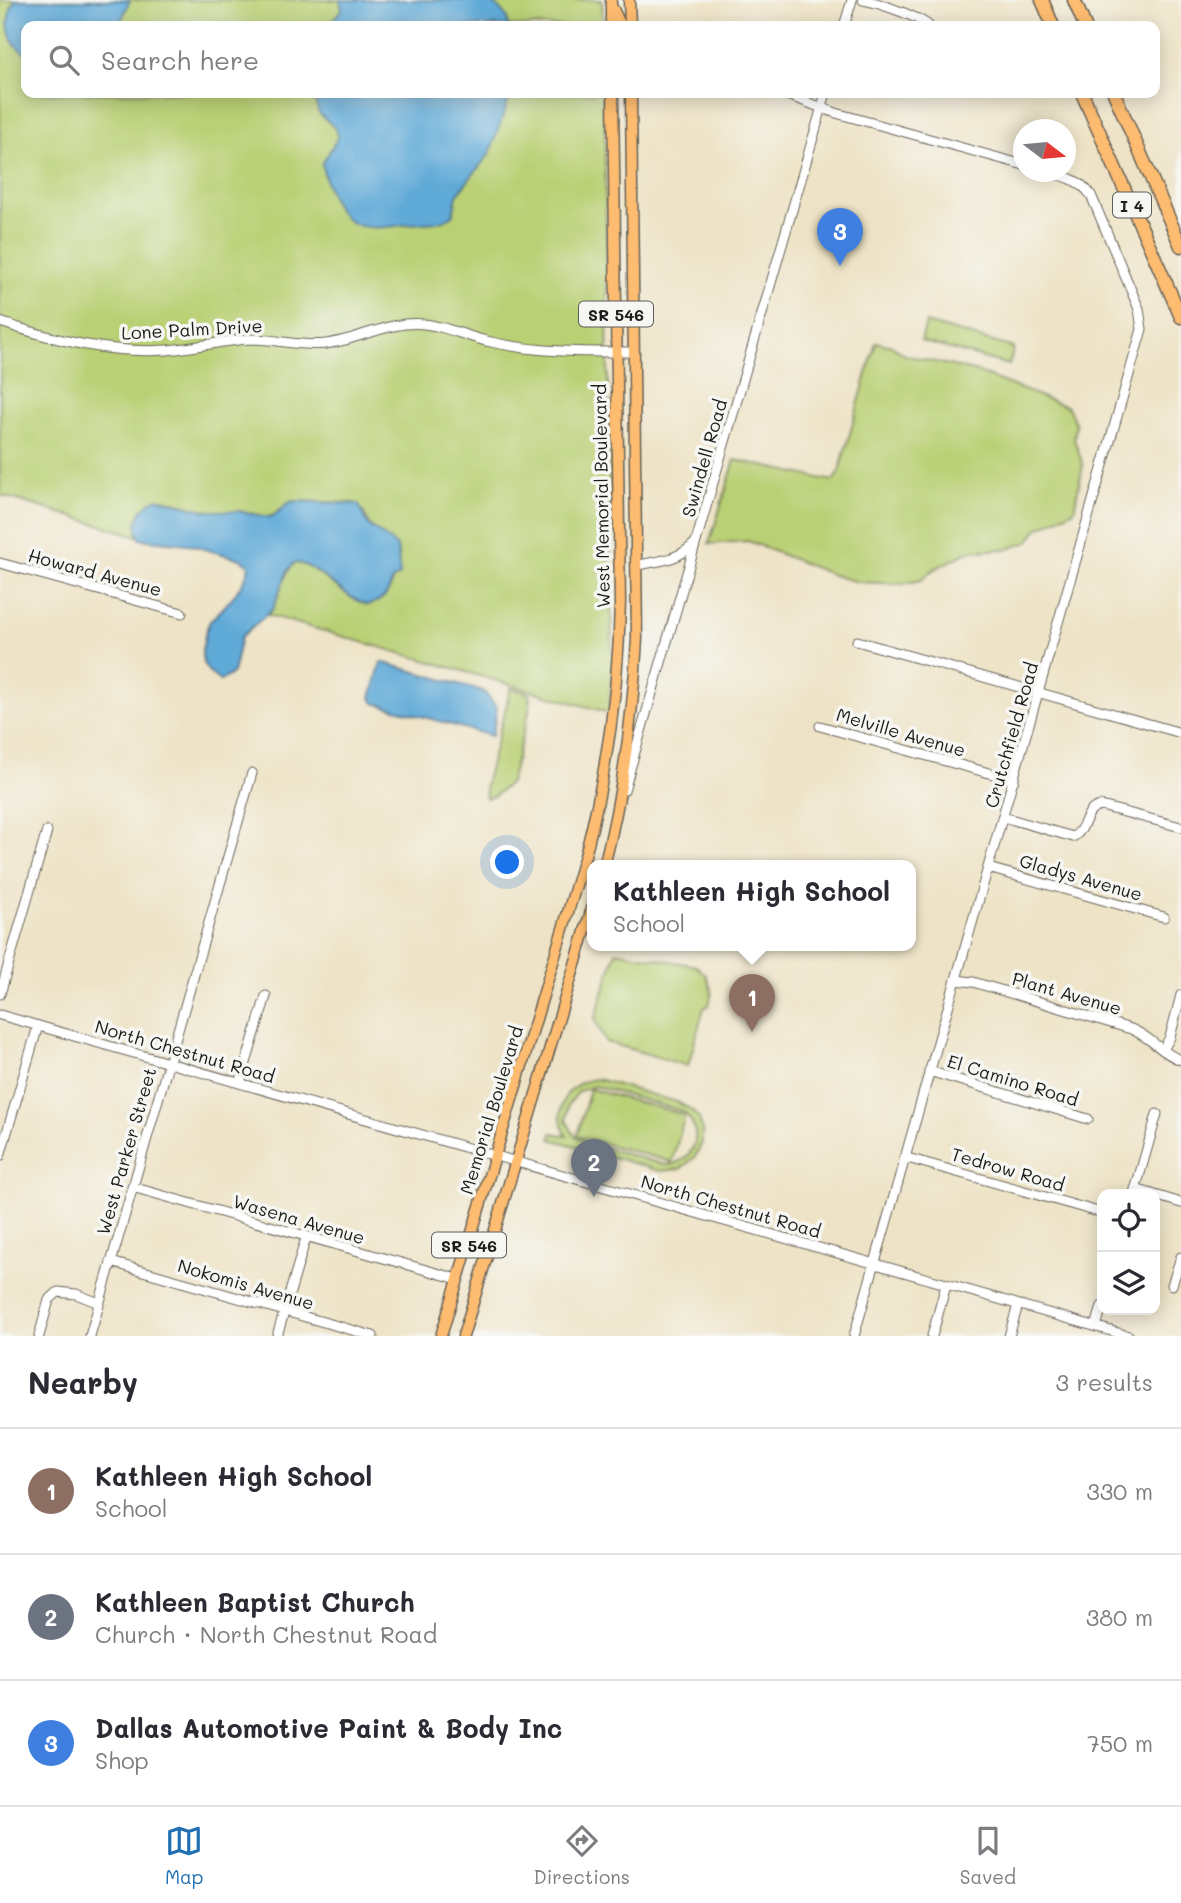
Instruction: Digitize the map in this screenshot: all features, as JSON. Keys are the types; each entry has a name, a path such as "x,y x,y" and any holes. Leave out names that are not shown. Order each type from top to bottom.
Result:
{"highway":[{"path":"1042,0 1051,21"},
{"path":"1074,0 1083,21"},
{"name":"I 4","path":"1084,98 1181,317"},
{"name":"I 4","path":"1116,98 1181,246"}],"main road":[{"path":"629,0 630,21"},
{"path":"611,1 611,21"},
{"path":"611,1 619,21"},
{"name":"West Memorial Boulevard","path":"574,894 594,821 609,742 619,652 612,98"},
{"name":"West Memorial Boulevard","path":"605,860 625,765 635,682 638,565 631,98"},
{"path":"620,602 626,580 638,565"},
{"name":"Memorial Boulevard","path":"441,1336 574,894"},
{"name":"SR 546","path":"463,1336 587,925"}],"street":[{"path":"846,21 852,0"},
{"path":"863,0 882,4 923,21"},
{"path":"795,98 821,108 1013,162"},
{"name":"Swindell Road","path":"612,832 824,98"},
{"name":"Crutchfield Road","path":"854,1336 1142,329 1139,309 1091,195 1076,182"},
{"name":"Lone Palm Drive","path":"0,322 73,343 132,350 168,350 254,339 324,345 384,328 425,324 489,342 523,348 584,353 634,352"},
{"path":"619,536 637,534"},
{"path":"638,565 672,559 688,551 696,541"},
{"path":"672,559 683,561 688,571"},
{"name":"Howard Avenue","path":"0,562 182,613"},
{"path":"857,641 1181,733"},
{"name":"Melville Avenue","path":"820,726 1014,780"},
{"name":"West Parker Street","path":"90,1336 252,773"},
{"path":"1003,817 1073,837 1082,831 1090,811 1101,806 1181,827"},
{"path":"0,995 47,831"},
{"name":"Gladys Avenue","path":"988,867 1164,917"},
{"name":"Plant Avenue","path":"956,980 973,982 1131,1029 1181,1060"},
{"path":"1163,1050 1170,1037 1181,995"},
{"path":"240,1083 266,996"},
{"name":"North Chestnut Road","path":"0,1015 1129,1336"},
{"path":"0,1156 38,1026"},
{"name":"El Camino Road","path":"929,1071 1088,1119"},
{"path":"1136,1189 1157,1114"},
{"name":"Tedrow Road","path":"904,1157 1097,1212"},
{"name":"Wasena Avenue","path":"132,1187 458,1279"},
{"path":"1160,1197 1181,1203"},
{"path":"277,1336 306,1238"},
{"path":"1172,1285 1181,1257"},
{"name":"Nokomis Avenue","path":"111,1262 373,1336"},
{"path":"932,1336 946,1284"},
{"path":"39,1336 49,1300 58,1292 76,1294 99,1303"},
{"path":"1009,1336 1018,1305"},
{"path":"1096,1326 1099,1315"}],"green space":[{"path":"0,0 602,0 603,21 21,21 21,98 604,98 612,658 609,713 268,615 294,563 307,565 353,599 390,589 398,566 397,547 369,524 363,511 354,503 293,501 269,517 238,511 208,511 164,499 141,510 137,536 0,495"},
{"path":"926,323 1014,348 1009,365 921,341"},
{"path":"876,342 892,346 905,355 974,371 1068,407 1076,425 1074,439 1083,465 1074,510 1037,529 1028,542 1008,549 970,551 934,569 921,580 903,584 858,582 833,575 748,541 709,544 735,460 833,481 839,472"},
{"path":"511,688 529,693 530,707 510,783 494,796 486,798 485,785"},
{"path":"616,951 696,966 706,975 712,992 709,1005 704,1008 688,1066 606,1042 595,1020"},
{"path":"597,1079 677,1102 690,1109 699,1118 702,1130 702,1143 695,1157 680,1169 660,1171 551,1139 552,1133 567,1136 561,1116 565,1098 577,1085","holes":["595,1086 682,1111 694,1127 694,1144 684,1159 665,1165 585,1142 574,1135 566,1120 568,1105 579,1091"]},
{"path":"590,1089 685,1115 672,1162 577,1136"}],"water":[{"path":"15,0 130,0 121,21 21,21 21,50 14,43 9,30 11,7"},
{"path":"340,0 491,0 507,17 507,21 332,21 342,10"},
{"path":"314,98 509,98 490,153 457,195 453,215 438,222 388,227 357,225 340,212 331,196 322,164 338,137 336,129 319,113"},
{"path":"157,498 208,511 238,511 269,517 294,501 358,504 369,525 397,547 400,575 392,580 384,596 368,605 349,596 311,568 294,563 287,572 273,609 241,637 233,673 220,681 207,670 203,662 205,637 209,623 240,588 249,565 240,559 187,544 140,539 137,520"},
{"path":"381,662 483,691 497,708 492,736 374,703 371,698"}],"place":[{"name":"Dallas Automotive Paint & Body Inc","path":"840,266"},
{"name":"Kathleen High School","path":"752,1032"},
{"name":"Kathleen Baptist Church","path":"594,1197"}]}
